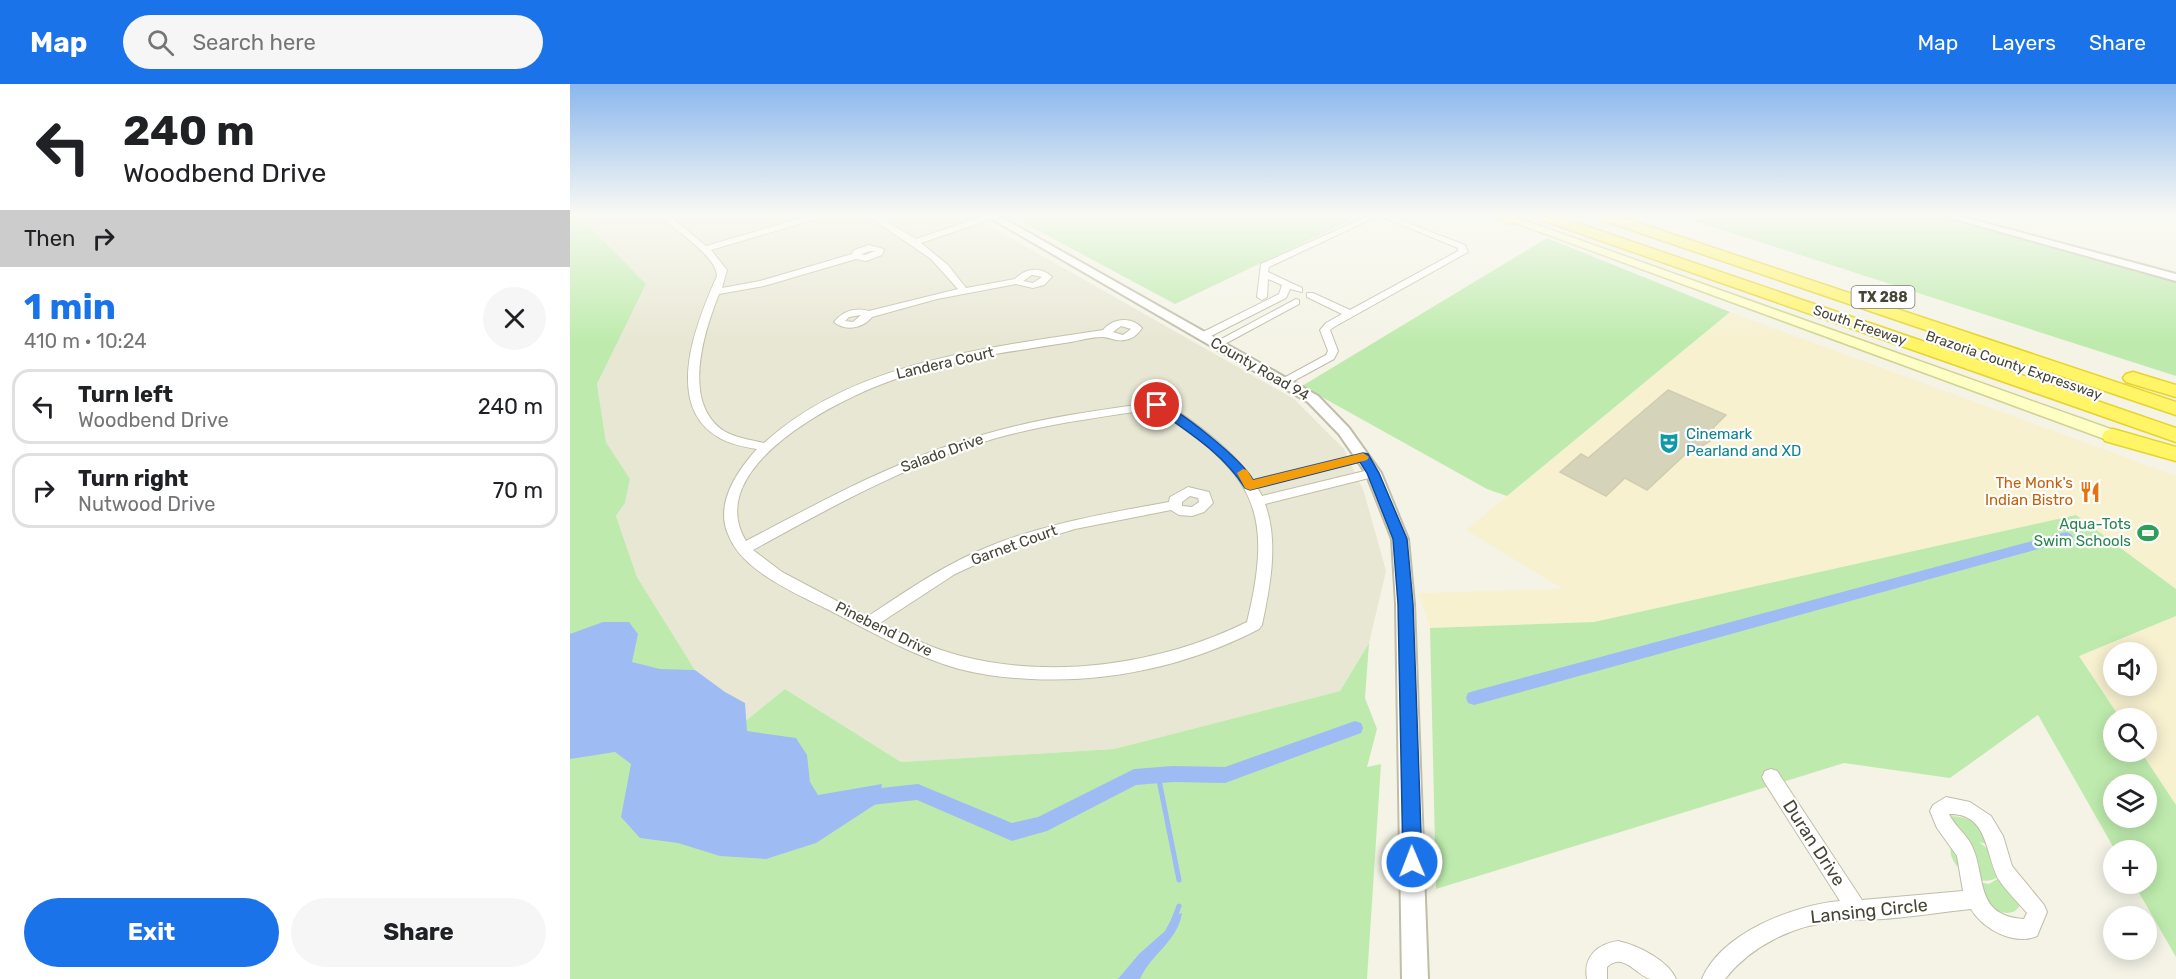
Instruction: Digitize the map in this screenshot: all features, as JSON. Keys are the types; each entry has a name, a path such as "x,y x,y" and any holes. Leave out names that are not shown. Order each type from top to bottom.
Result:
{"highway":[{"name":"South Freeway","path":"1666,258 2176,435"},
{"name":"Brazoria County Expressway","path":"1703,258 2176,420"},
{"name":"Brazoria County Expressway","path":"1728,258 2176,409"},
{"name":"TX 288","path":"1762,258 2176,393"},
{"path":"1963,360 1995,366 2176,427"},
{"path":"2112,436 2176,454"}],"main road":[{"path":"1619,258 2176,459"}],"street":[{"path":"712,258 722,270 722,276 695,345 693,361 693,379 702,413 711,426 722,435 766,447"},
{"path":"715,292 777,280 850,258"},
{"path":"935,258 952,272 963,290"},
{"name":"County Road 94","path":"1065,258 1313,399 1344,431 1368,465 1400,539 1405,604 1415,979"},
{"path":"1262,297 1264,266 1282,258"},
{"path":"1284,382 1330,357 1333,351 1325,330 1452,258"},
{"path":"2102,258 2176,278"},
{"path":"2134,258 2176,269"},
{"path":"1263,273 1299,290"},
{"path":"867,315 963,290 1018,280"},
{"path":"1203,336 1283,296 1287,284"},
{"path":"1310,295 1350,314"},
{"path":"1283,296 1296,302"},
{"path":"1216,344 1296,302 1322,300"},
{"name":"Landera Court","path":"766,447 791,427 835,400 906,370 954,358 1107,333"},
{"name":"Salado Drive","path":"743,549 869,482 944,451 1023,428 1157,405 1215,446 1243,473 1250,485"},
{"name":"Pinebend Drive","path":"766,447 741,478 731,510 731,523 735,537 753,560 805,591 928,652 989,667 1035,672 1108,669 1147,663 1214,645 1254,625 1262,594 1265,567 1265,547 1258,501"},
{"path":"1368,465 1258,501 1250,485 1368,465"},
{"name":"Garnet Court","path":"869,623 940,576 1006,545 1068,525 1174,504"},
{"name":"Duran Drive","path":"1771,777 1857,909"},
{"path":"1946,805 1962,806 1985,819 1991,828 2007,875 2031,900 2037,912 2035,921 2030,929 2018,931 1996,921 1975,899 1964,850 1940,822 1939,811 1946,805"},
{"name":"Lansing Circle","path":"1712,979 1735,954 1761,935 1781,926 1827,912 1975,899"},
{"path":"1597,979 1598,962 1603,955 1612,952 1628,953 1666,979"}],"shaded area":[{"path":"620,258 1045,258 1294,399 1344,449 1364,492 1386,571 1369,643 1340,691 1114,749 901,762 785,689 733,731 637,577 616,516 625,503 630,479 606,442 597,384 646,284"},
{"path":"1730,312 2176,476 2176,589 2076,515 1594,622 1430,628 1419,593 1563,589 1466,530"},
{"path":"2176,616 2176,805 2148,762 2157,762 2157,708 2113,708 2106,696 2157,696 2157,642 2111,642"},
{"path":"2103,645 2103,692 2079,655"}],"green space":[{"path":"570,258 620,258 646,284 597,384 606,442 630,479 625,503 616,516 637,577 733,731 785,689 901,762 1114,749 1340,691 1369,643 1365,698 1377,729 1367,767 1381,764 1367,979 570,979"},
{"path":"1089,258 1272,258 1175,304"},
{"path":"1514,258 1596,258 1730,312 1507,496 1487,489 1302,386"},
{"path":"1809,258 2088,258 2176,282 2176,376"},
{"path":"2076,515 2176,589 2176,616 2113,642 2103,642 2103,646 2079,656 2103,692 2103,696 2105,696 2113,708 2103,708 2103,762 2148,762 2156,774 2103,774 2103,828 2157,828 2157,776 2176,805 2176,957 2157,924 2157,906 2147,906 2140,894 2157,894 2157,840 2109,840 2038,715 1950,778 1844,763 1436,889 1430,628 1594,622"},
{"path":"1953,816 1971,821 1979,827 1986,844 1979,842 1992,852 1998,877 1985,881 1977,880 1958,868 1951,855 1952,841 1945,840 1941,833 1947,818"},
{"path":"2002,876 2021,903 2015,911 2007,913 1988,907 1979,882 1989,884"}],"water":[{"path":"603,622 629,622 638,634 632,662 660,669 695,670 725,692 745,703 747,731 796,738 807,755 810,782 818,795 882,784 879,802 816,843 766,859 720,856 678,843 640,838 621,817 631,764 615,752 570,759 570,634"},
{"path":"1182,913 1170,940 1140,979 1118,979 1139,954 1165,931 1173,916"}],"building":[{"name":"Cinemark Pearland and XD","path":"1668,390 1726,415 1714,427 1710,441 1691,449 1647,490 1625,478 1606,496 1560,472 1581,454 1588,458"}],"waterway":[{"path":"1474,698 2066,537"},
{"path":"862,798 918,792 1012,832 1041,825 1134,777 1173,774 1225,775 1355,728"},
{"path":"1158,775 1179,880"},
{"path":"1174,919 1179,906"}],"slow traffic":[{"path":"1243,473 1250,485 1363,457"}],"place":[{"name":"Cinemark Pearland and XD","path":"1669,443"},
{"name":"The Monk's Indian Bistro","path":"2090,492"},
{"name":"Aqua-Tots Swim Schools","path":"2148,533"}],"route":[{"path":"1157,405 1215,446 1243,473 1250,485 1363,457 1373,473 1400,539 1405,604 1412,862"}]}
